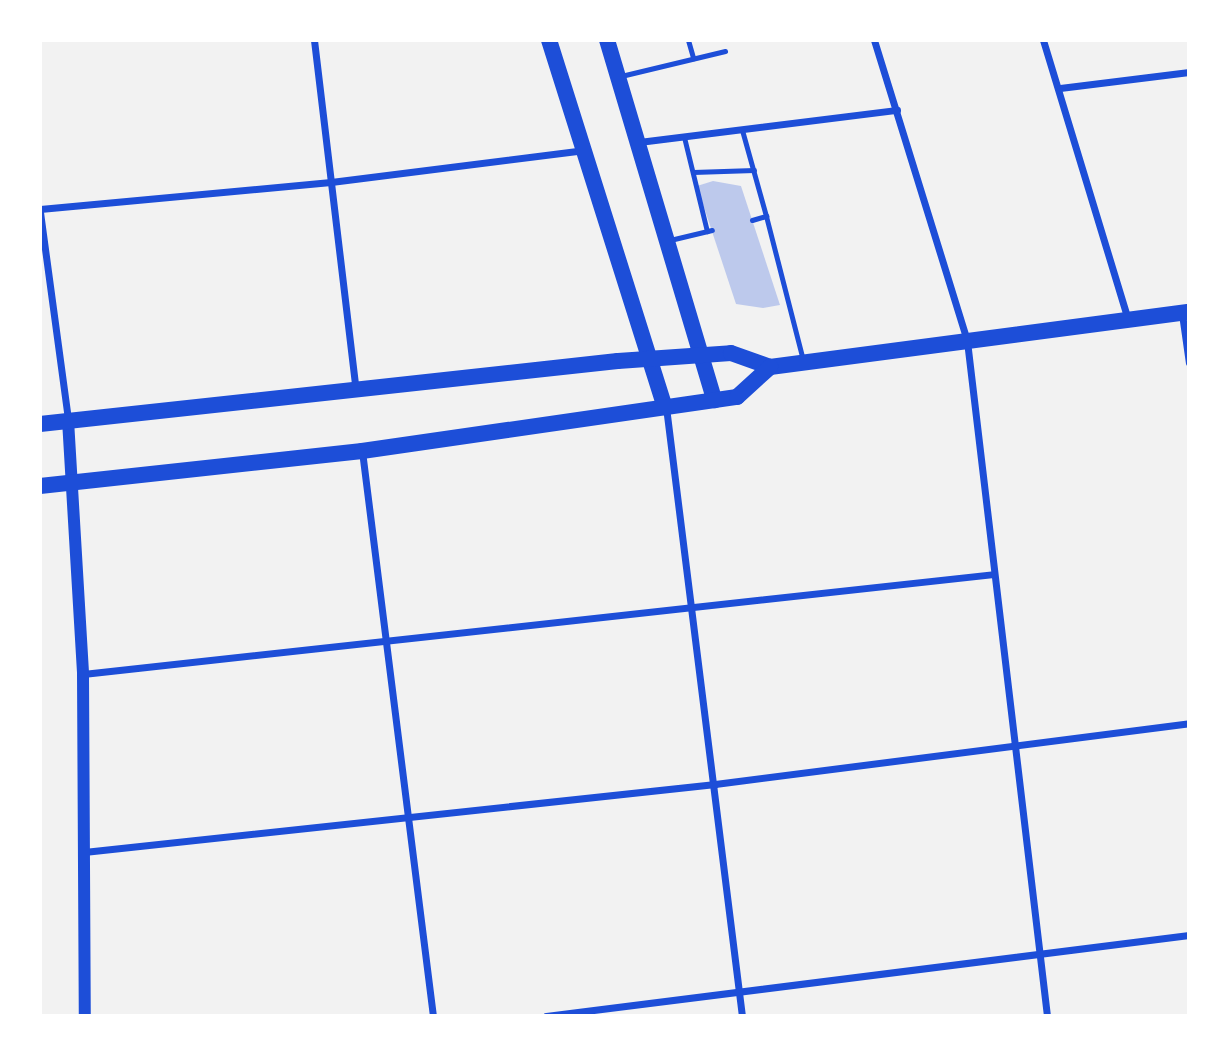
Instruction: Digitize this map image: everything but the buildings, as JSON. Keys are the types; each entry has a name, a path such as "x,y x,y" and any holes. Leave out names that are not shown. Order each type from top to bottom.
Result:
{"main road":[{"path":"549,40 665,407"},
{"path":"607,40 715,400"},
{"path":"40,424 650,359 731,353 771,368 1185,312"},
{"path":"43,486 362,451 737,397 771,368"}],"street":[{"path":"314,40 356,392"},
{"path":"874,40 967,341 1047,1016"},
{"path":"1043,40 1060,88 1128,320"},
{"path":"1060,88 1189,72"},
{"path":"639,142 897,110"},
{"path":"85,1016 83,674 74,481 40,211 331,182 583,150"},
{"path":"1185,312 1189,363"},
{"path":"665,407 715,784 742,1016"},
{"path":"362,451 433,1016"},
{"path":"83,674 994,574"},
{"path":"84,852 407,820 715,784 1189,723"},
{"path":"546,1016 739,995 1189,935"}],"lane":[{"path":"688,40 693,58"},
{"path":"618,76 725,51"},
{"path":"742,130 804,363"},
{"path":"668,241 709,231 684,137"},
{"path":"693,172 754,170"},
{"path":"752,220 766,216"}]}
